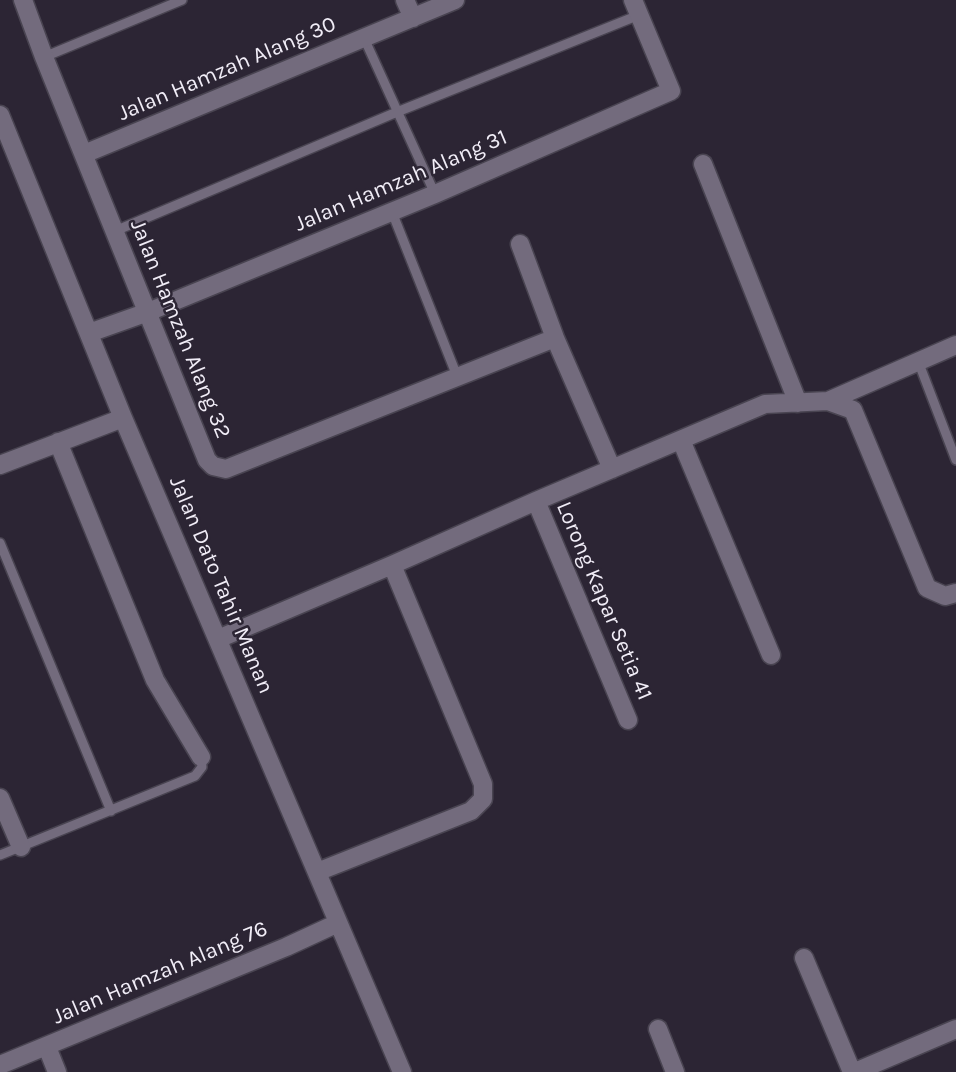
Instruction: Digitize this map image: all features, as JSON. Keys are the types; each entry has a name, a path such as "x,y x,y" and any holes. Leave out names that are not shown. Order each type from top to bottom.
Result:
{"street":[{"name":"Jalan Hamzah Alang 32","path":"22,0 207,460 213,466 226,469 555,338"},
{"path":"405,0 412,18"},
{"name":"Jalan Hamzah Alang 30","path":"84,154 455,0"},
{"name":"Jalan Hamzah Alang 31","path":"89,333 148,312 392,212 671,91 636,8"},
{"name":"Jalan Dato Tahir Manan","path":"0,115 123,418 402,1072"},
{"path":"703,164 798,403"},
{"path":"520,244 555,338 612,469"},
{"path":"218,639 765,404 828,401 956,345"},
{"path":"828,401 853,410 927,588 945,596 956,593"},
{"path":"0,465 123,418"},
{"path":"681,440 771,656"},
{"path":"58,442 155,680 201,757"},
{"name":"Lorong Kapar Setia 41","path":"536,501 628,720"},
{"path":"317,872 471,811 483,799 483,784 392,565"},
{"path":"0,798 21,847"},
{"name":"Jalan Hamzah Alang 76","path":"0,1065 286,947 338,923"},
{"path":"804,958 854,1072 956,1029"},
{"path":"658,1029 675,1072"},
{"path":"47,1047 57,1072"}],"lane":[{"path":"44,57 182,0"},
{"path":"115,231 636,8"},
{"path":"364,38 435,194"},
{"path":"392,212 457,376"},
{"path":"918,361 956,460"},
{"path":"0,543 111,812"},
{"path":"0,855 111,812 195,776 202,767 201,757"}]}
